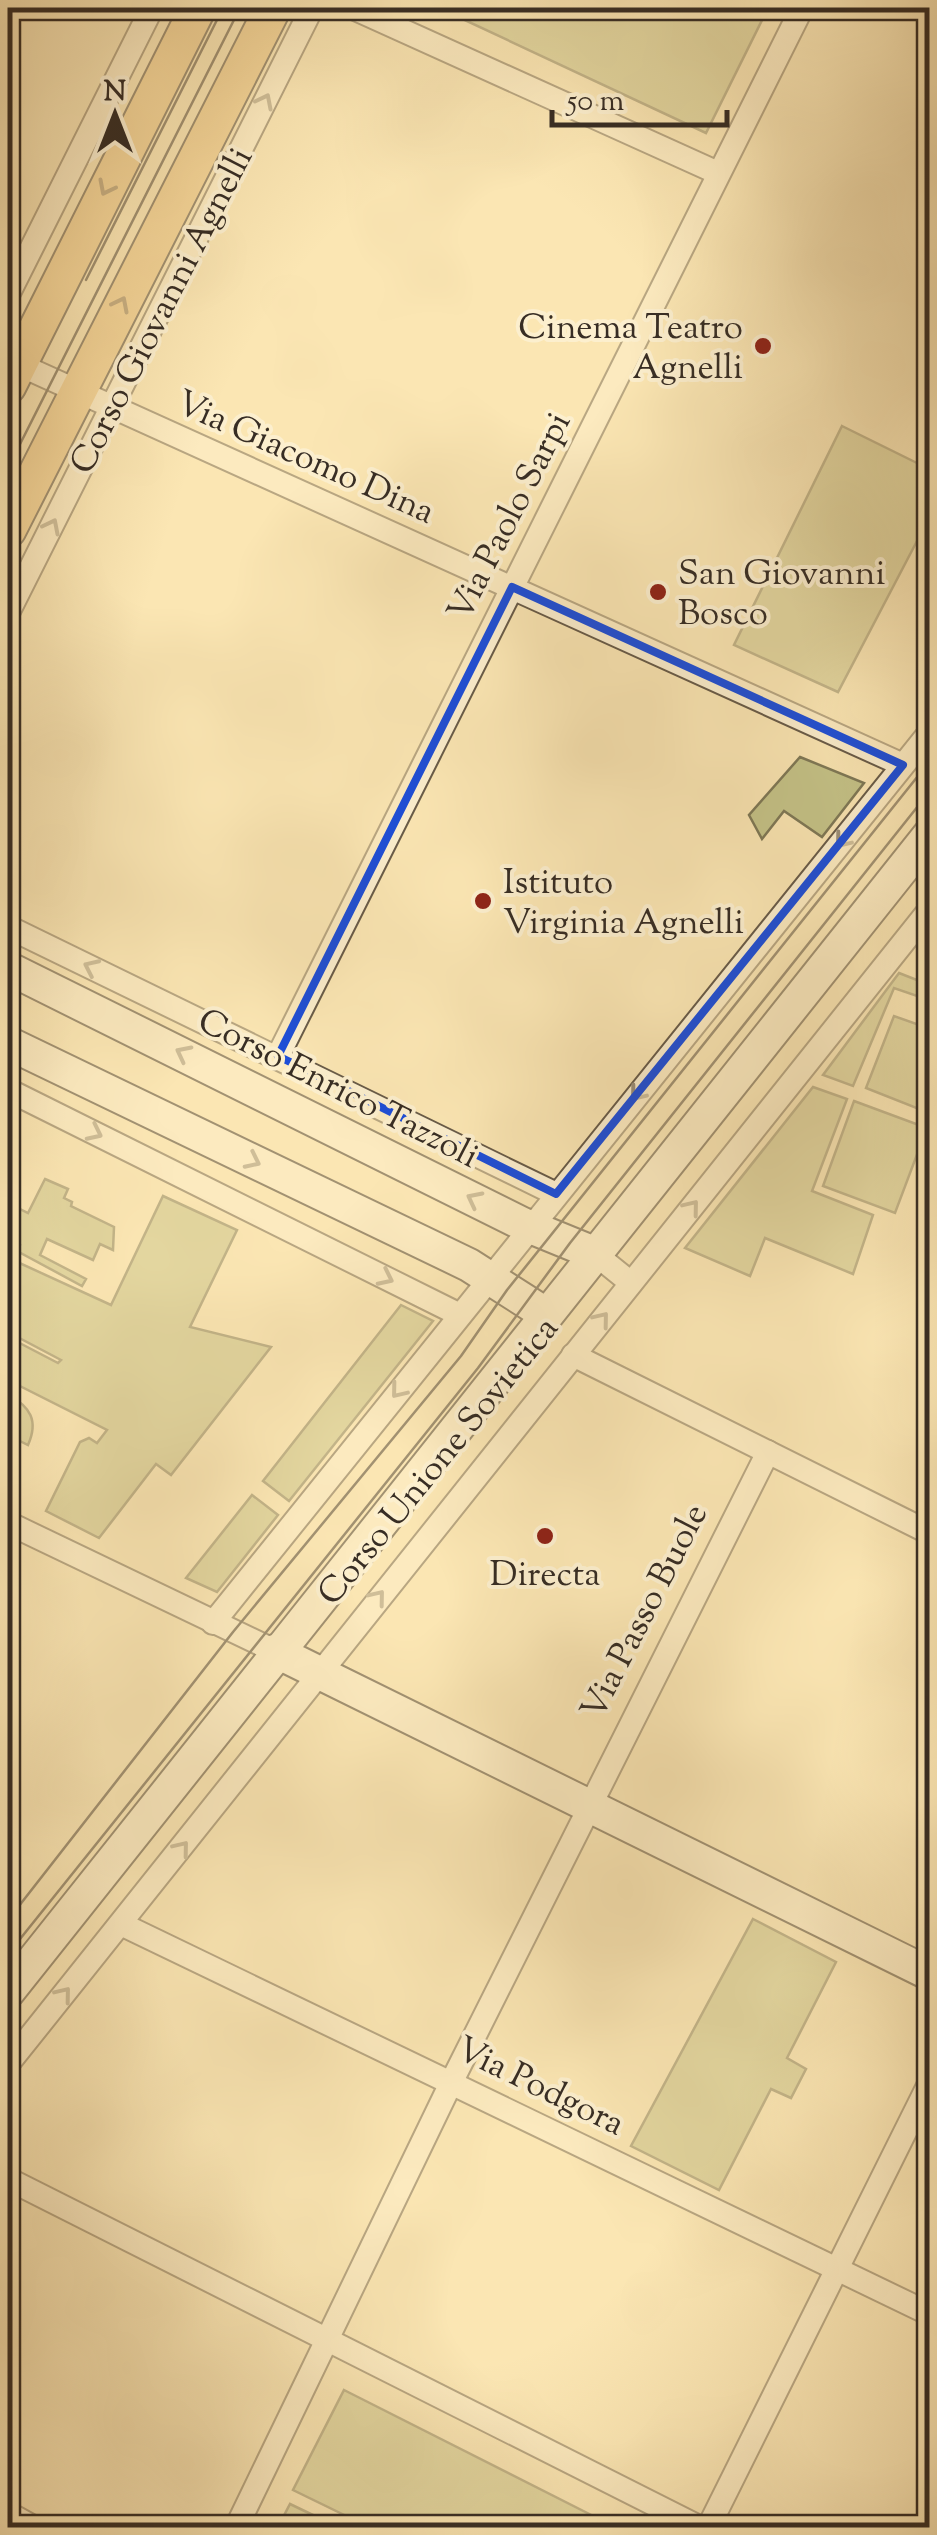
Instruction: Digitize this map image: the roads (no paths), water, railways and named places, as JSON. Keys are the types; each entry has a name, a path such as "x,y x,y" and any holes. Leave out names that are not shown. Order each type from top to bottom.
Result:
{"main road":[{"path":"11,370 198,8"},
{"name":"Corso Giovanni Agnelli","path":"8,530 273,8"}],"street":[{"path":"8,295 152,8"},
{"name":"Corso Giovanni Agnelli","path":"8,613 312,8"},
{"path":"353,8 718,173"},
{"name":"Via Paolo Sarpi","path":"278,1056 802,8"},
{"name":"Via Giacomo Dina","path":"11,370 76,391 903,765"},
{"name":"Corso Unione Sovietica","path":"213,1623 930,732"},
{"name":"Corso Unione Sovietica","path":"8,1992 544,1313 930,834"},
{"name":"Corso Unione Sovietica","path":"8,2064 316,1673 930,909"},
{"name":"Corso Enrico Tazzoli","path":"8,928 556,1194"},
{"name":"Corso Enrico Tazzoli","path":"8,968 529,1226 594,1254 631,1283"},
{"path":"8,1043 488,1277 544,1313"},
{"path":"8,1090 458,1314"},
{"path":"573,1355 930,1532"},
{"name":"Via Passo Buole","path":"236,2528 452,2080 768,1452"},
{"path":"8,1522 930,1974"},
{"name":"Via Podgora","path":"121,1924 452,2080 930,2314"},
{"path":"8,2178 704,2528 930,2082"},
{"path":"8,2513 35,2528"}],"tram line":[{"path":"86,280 223,8"},
{"path":"8,468 240,8"},
{"path":"8,1920 233,1632 461,1356 507,1290 930,761"},
{"path":"8,1954 478,1368 570,1243 930,791"}],"place":[{"name":"Cinema Teatro Agnelli","path":"763,346"},
{"name":"San Giovanni Bosco","path":"658,592"},
{"name":"Istituto Virginia Agnelli","path":"483,901"},
{"name":"Directa","path":"545,1536"}]}
